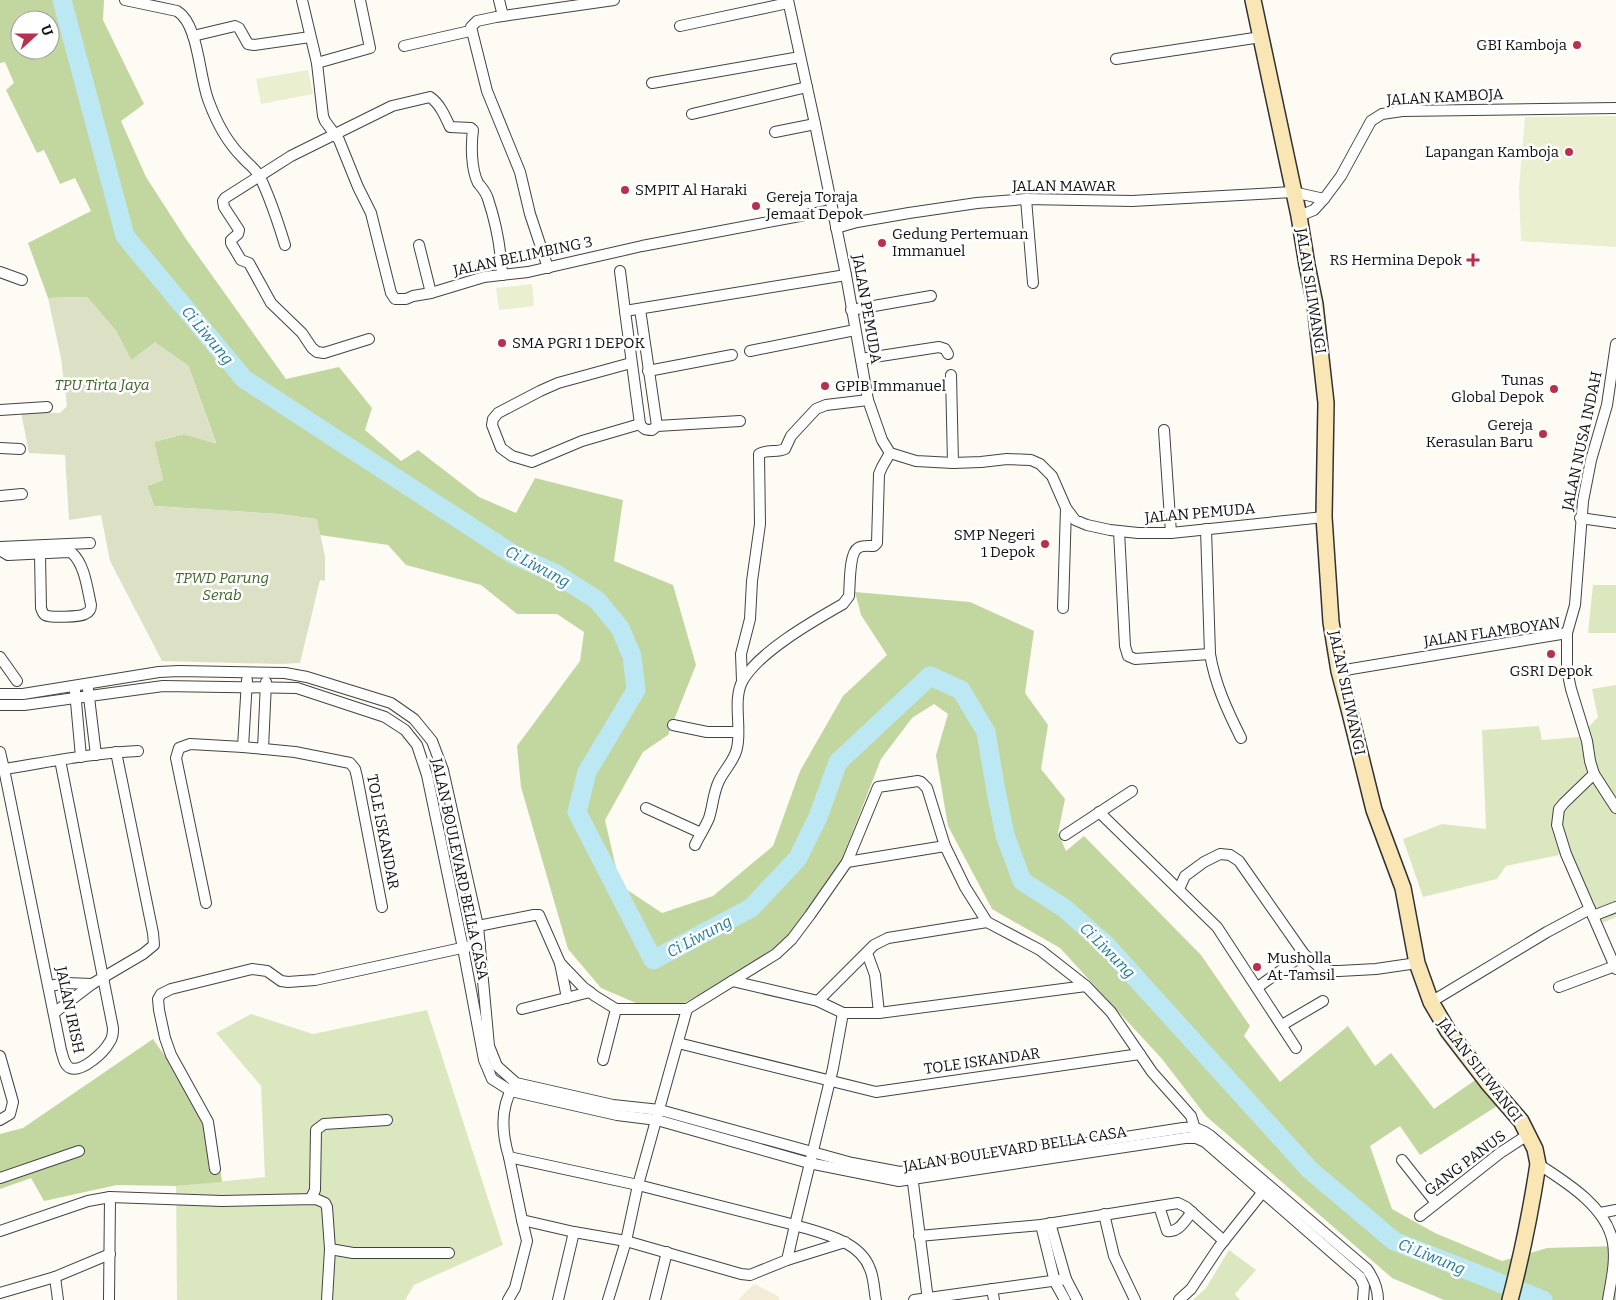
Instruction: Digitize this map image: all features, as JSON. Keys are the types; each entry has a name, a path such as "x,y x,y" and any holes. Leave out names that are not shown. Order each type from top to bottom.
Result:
{"main road":[{"name":"JALAN SILIWANGI","path":"1253,0 1299,216 1315,304 1326,403 1324,517 1332,622 1339,671 1374,810 1392,854 1403,888 1417,963 1431,1002 1448,1031 1488,1083 1521,1121 1535,1149 1538,1164 1521,1257 1510,1300"}],"street":[{"path":"125,0 177,11 188,22 209,104 229,142 260,177 280,227 285,245"},
{"path":"302,0 317,63 323,116 336,134"},
{"path":"317,63 370,48 360,0"},
{"path":"499,0 503,16"},
{"path":"548,268 530,214 520,172 493,108 470,31 472,25 477,21 614,0"},
{"path":"680,26 788,1"},
{"name":"JALAN PEMUDA","path":"788,1 846,275 868,400 882,440 890,453 916,461 953,462 1021,458 1031,460 1040,464 1052,476 1066,508 1080,523 1119,531 1172,533 1324,517"},
{"path":"193,36 235,26 240,28 248,44 254,45 310,37"},
{"path":"404,46 470,31"},
{"path":"1116,59 1262,37"},
{"path":"652,82 800,57"},
{"path":"692,114 807,87"},
{"path":"369,339 329,352 317,352 312,348 292,323 271,303 248,262 241,260 231,240 240,230 224,207 225,198 291,156 392,106 430,96 436,100 450,127 471,128 473,130 471,148 473,162 477,180 488,198 500,253 502,274"},
{"name":"JALAN KAMBOJA","path":"1299,216 1314,210 1324,199 1341,176 1366,128 1376,117 1382,114 1402,111 1614,105"},
{"path":"775,132 815,124"},
{"name":"JALAN BELIMBING 3","path":"336,134 371,213 392,296 401,300 431,293 472,279 548,268 642,246 832,210"},
{"name":"JALAN MAWAR","path":"836,228 857,222 909,213 977,203 1026,199 1132,201 1293,192 1324,199"},
{"path":"1026,199 1033,283"},
{"path":"419,245 431,293"},
{"path":"620,271 640,424 645,430 652,430 657,426 740,421"},
{"path":"0,272 22,280"},
{"path":"625,311 846,275"},
{"path":"851,310 931,296"},
{"path":"640,309 657,426"},
{"path":"750,351 855,330"},
{"name":"JALAN NUSA INDAH","path":"1567,633 1574,604 1580,518 1590,460 1611,405 1616,344"},
{"path":"861,360 939,347 945,349 948,354"},
{"path":"648,371 732,355"},
{"path":"631,363 558,383 540,391 498,413 493,418 492,425 497,440 506,452 512,456 532,462 582,441 640,424"},
{"path":"951,375 953,462"},
{"path":"695,845 709,817 718,783 738,748 738,700 742,681 741,654 750,619 752,581 760,524 759,454 765,451 785,449 791,436 816,409 826,405 868,400"},
{"path":"0,410 47,407"},
{"path":"1164,430 1172,533"},
{"path":"0,448 20,449"},
{"path":"742,681 760,661 782,642 847,600 855,550 859,547 872,546 876,543 880,474 882,466 890,453"},
{"path":"0,496 22,494"},
{"path":"1063,608 1066,508"},
{"path":"1580,518 1616,523"},
{"path":"1206,529 1210,654 1218,688 1241,738"},
{"path":"1119,531 1125,646 1128,656 1135,658 1210,654"},
{"path":"40,554 41,608 43,614 59,617 84,615 90,610 91,605 82,568 76,556 68,552 8,555 3,552 0,546 90,543"},
{"name":"JALAN FLAMBOYAN","path":"1339,671 1567,633 1568,670 1571,689 1587,741 1590,761 1594,774 1616,808"},
{"path":"0,657 17,681"},
{"name":"JALAN BOULEVARD BELLA CASA","path":"0,694 23,694 159,672 247,672 285,673 307,677 391,703 414,719 432,740 442,770 478,926 489,1046 496,1066 513,1087 613,1105 660,1110 852,1163 912,1175"},
{"path":"206,903 176,758 177,752 179,748 190,744 243,747 247,672"},
{"path":"263,749 267,673"},
{"path":"87,683 96,755"},
{"path":"73,685 76,697 81,757"},
{"name":"JALAN BOULEVARD BELLA CASA","path":"0,704 24,705 176,685 297,688 385,717 405,730 417,745 427,775 464,948 484,1060 492,1079 513,1087 617,1115 656,1120 809,1163 899,1181 912,1175 1182,1128 1196,1133"},
{"path":"673,725 707,732 738,732"},
{"name":"TOLE ISKANDAR","path":"243,747 296,752 350,763 355,769 382,907"},
{"path":"0,752 4,770 116,752 138,751"},
{"path":"54,1013 92,984 150,950 154,945 154,933 116,752"},
{"name":"JALAN IRISH","path":"4,770 61,1050 66,1064 75,1068 91,1062 110,1042 113,1028 60,760"},
{"path":"1559,987 1616,968 1566,854 1557,825 1560,809 1564,803 1594,774"},
{"path":"560,963 583,987 616,1009 686,1009 776,954 792,939 847,862 878,787 913,781 921,782 927,788 945,846 965,887 987,922 1040,950 1086,986 1111,1012 1152,1072 1191,1116 1196,1133 1205,1132 1265,1189 1364,1273 1374,1278 1378,1300"},
{"path":"1066,835 1132,791"},
{"path":"646,808 701,833"},
{"path":"1099,812 1217,927 1258,987 1296,1048"},
{"path":"847,862 945,846"},
{"path":"1180,889 1185,876 1204,862 1220,854 1230,855 1239,861 1304,954 1318,966 1330,971 1376,969 1417,963"},
{"path":"1431,1002 1547,932 1592,912 1616,906"},
{"path":"478,926 539,915 560,963 567,998"},
{"path":"818,1001 868,953 874,944 888,938 987,922"},
{"path":"215,1169 208,1122 171,1055 165,1038 158,1000 161,994 171,989 252,969 267,971 281,981 297,982 315,980 480,944"},
{"path":"868,953 875,974 879,1013"},
{"path":"1258,987 1304,954"},
{"path":"732,982 818,1001 844,1013 879,1013 1086,986"},
{"path":"49,986 67,983 92,984"},
{"path":"522,1009 590,992"},
{"path":"1282,1025 1323,1001"},
{"path":"603,1060 616,1009"},
{"path":"608,1300 626,1241 638,1185 686,1009"},
{"path":"787,1260 830,1081 844,1013"},
{"name":"TOLE ISKANDAR","path":"678,1043 876,1092 1140,1054"},
{"path":"0,1056 13,1102 10,1114 0,1120"},
{"path":"508,1300 515,1288 527,1241 504,1137 504,1118 513,1087"},
{"path":"311,1198 315,1190 316,1130 318,1127 324,1124 387,1120"},
{"name":"GANG PANUS","path":"1420,1216 1500,1153 1529,1134"},
{"path":"0,1178 79,1151"},
{"path":"508,1157 638,1185 795,1225 845,1242 856,1249 866,1261 870,1269 876,1300"},
{"path":"1402,1160 1436,1203"},
{"path":"1538,1164 1569,1184 1600,1213 1608,1226 1613,1242 1614,1261 1608,1300"},
{"path":"912,1175 927,1299"},
{"path":"1179,1300 1191,1290 1224,1241 1265,1189"},
{"path":"109,1300 110,1197"},
{"path":"0,1231 88,1201 110,1197 222,1202 259,1202 311,1198 325,1203 327,1206 330,1249 327,1300"},
{"path":"919,1236 1046,1224 1178,1203 1192,1212 1224,1241"},
{"path":"1159,1206 1165,1227 1171,1232 1181,1226 1192,1212"},
{"path":"1600,1213 1616,1210"},
{"path":"1104,1214 1114,1256 1136,1300"},
{"path":"522,1220 626,1241 750,1275 787,1260 845,1242"},
{"path":"1046,1224 1065,1300"},
{"path":"558,1300 574,1232"},
{"path":"330,1249 353,1253 449,1253"},
{"path":"655,1300 667,1252"},
{"path":"0,1293 55,1277 110,1254"},
{"path":"1363,1300 1364,1273"},
{"path":"55,1277 58,1300"},
{"path":"914,1300 993,1295 1061,1281"},
{"path":"1061,1281 1077,1300"}],"shaded area":[{"path":"754,1284 778,1296 780,1300 738,1300"}],"green space":[{"path":"0,0 104,0 103,20 144,104 121,121 146,177 186,239 286,379 339,367 372,408 365,430 401,461 418,450 479,497 516,513 535,478 623,500 614,561 673,585 696,665 668,735 643,752 605,820 620,885 662,913 713,896 773,846 800,771 843,696 887,655 861,615 855,592 970,602 1034,631 1025,693 1048,725 1041,769 1065,799 1058,833 1066,851 1084,836 1201,955 1250,1026 1244,1036 1280,1082 1348,1026 1375,1066 1391,1053 1434,1109 1478,1078 1497,1106 1420,1155 1400,1126 1370,1146 1392,1209 1435,1233 1502,1261 1547,1248 1616,1246 1616,1300 1444,1300 1392,1278 1206,1116 1162,1059 1060,948 992,909 948,826 936,755 948,714 934,704 912,718 881,759 827,898 784,951 678,1006 636,1003 601,988 568,949 521,787 517,746 580,661 584,632 557,614 517,614 481,585 406,565 388,545 320,535 316,519 278,514 154,506 147,486 163,480 154,442 184,434 216,443 188,365 131,360 116,331 87,297 48,298 28,243 91,211 75,178 60,184 44,150 37,153 6,90 14,83 5,62 0,63"},
{"path":"308,70 313,94 261,104 256,79"},
{"name":"Lapangan Kamboja","path":"1616,116 1616,247 1521,241 1519,188 1525,117"},
{"path":"532,284 534,306 499,310 496,288"},
{"name":"TPWD Parung Serab","path":"87,297 116,331 131,360 155,342 188,365 216,444 184,434 154,442 163,480 147,486 154,506 278,514 317,519 325,557 325,581 320,580 300,663 162,661 110,561 101,515 69,520 65,455 29,453 21,412 60,413 67,406 61,358 48,298"},
{"path":"1593,585 1616,585 1616,633 1588,633"},
{"path":"1616,685 1616,917 1603,923 1569,853 1506,866 1497,879 1423,897 1403,839 1442,824 1486,829 1482,730 1539,726 1542,740 1579,737 1598,717 1592,689"},
{"path":"427,1010 503,1245 414,1285 405,1300 177,1300 176,1186 265,1177 261,1086 216,1033 251,1014 313,1034"},
{"path":"153,1039 215,1127 222,1182 176,1186 117,1185 44,1201 31,1178 0,1189 0,1134 23,1128"},
{"path":"1229,1250 1256,1270 1235,1294 1240,1300 1193,1300 1206,1288"}],"waterway":[{"name":"Ci Liwung","path":"62,0 125,236 244,379 514,555 556,574 597,600 620,628 632,656 636,690 587,772 577,812 653,960 751,908 798,858 818,817 838,762 930,676 961,690 986,732 1005,835 1022,881 1064,908 1105,944 1310,1170 1394,1241 1543,1300"}],"place":[{"name":"GBI Kamboja","path":"1577,45"},
{"name":"Lapangan Kamboja","path":"1569,152"},
{"name":"SMPIT Al Haraki","path":"625,190"},
{"name":"Gereja Toraja Jemaat Depok","path":"756,206"},
{"name":"Gedung Pertemuan Immanuel","path":"882,243"},
{"name":"RS Hermina Depok","path":"1473,260"},
{"name":"SMA PGRI 1 DEPOK","path":"502,343"},
{"name":"GPIB Immanuel","path":"825,386"},
{"name":"Tunas Global Depok","path":"1554,389"},
{"name":"Gereja Kerasulan Baru","path":"1543,434"},
{"name":"SMP Negeri 1 Depok","path":"1045,544"},
{"name":"GSRI Depok","path":"1551,654"},
{"name":"Musholla At-Tamsil","path":"1257,967"}],"park label":[{"name":"TPU Tirta Jaya","path":"102,385"}]}
